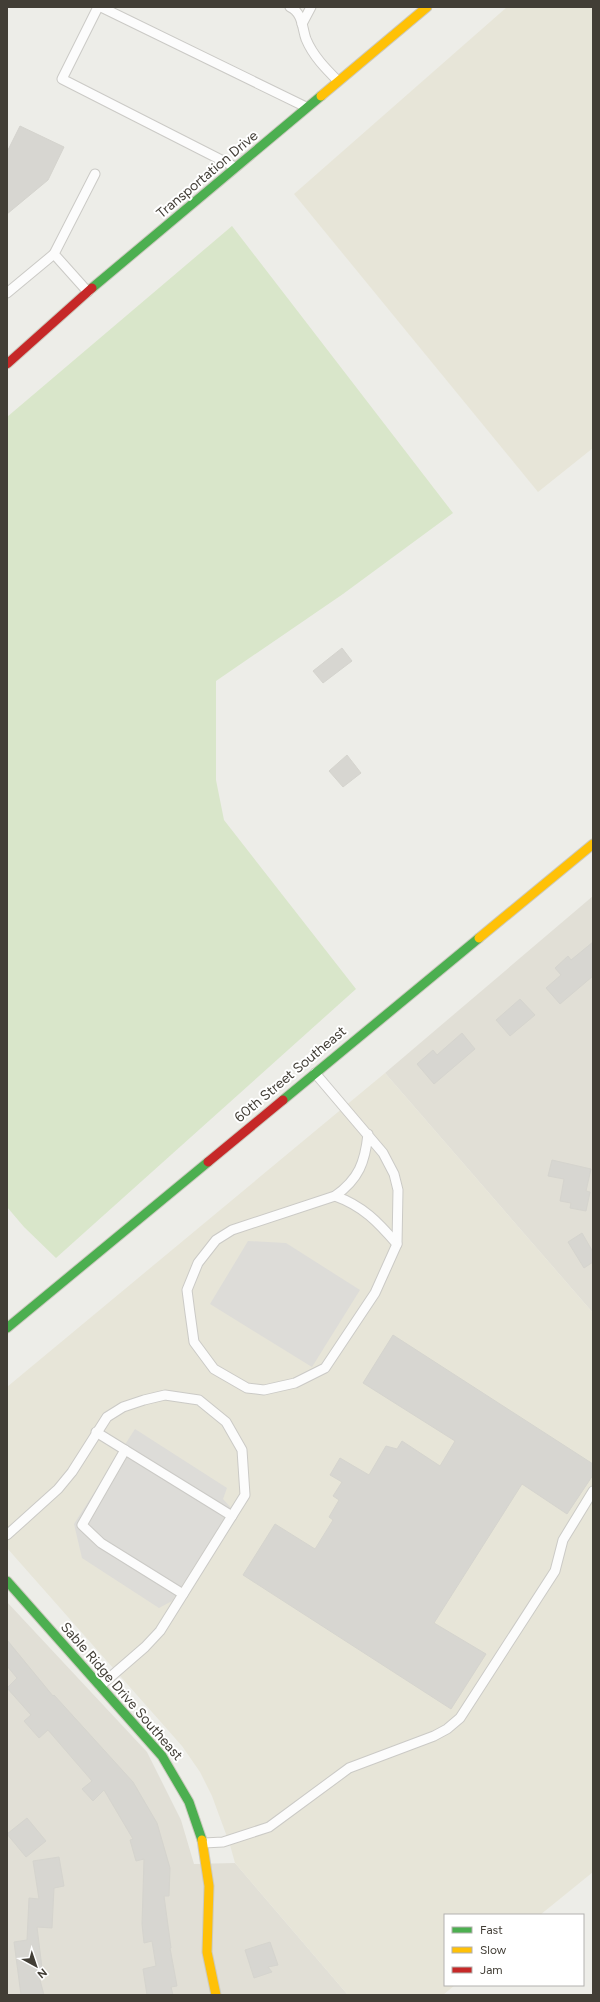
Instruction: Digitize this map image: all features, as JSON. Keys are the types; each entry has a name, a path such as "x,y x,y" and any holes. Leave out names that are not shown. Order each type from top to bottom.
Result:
{"street":[{"name":"Transportation Drive","path":"7,364 88,292 427,7"},
{"name":"60th Street Southeast","path":"7,1328 314,1072 593,844"},
{"name":"Sable Ridge Drive Southeast","path":"7,1581 162,1756 178,1779 194,1812 204,1843 209,1887 208,1952 216,1995"}],"lane":[{"path":"236,168 62,79 100,7 307,108"},
{"path":"290,7 299,14 306,40 317,58 338,81"},
{"path":"302,24 311,7"},
{"path":"7,293 54,254 95,174"},
{"path":"54,254 88,292"},
{"path":"314,1072 368,1134 384,1153 394,1174 398,1190 397,1244 375,1293 325,1368 295,1383 264,1390 247,1388 214,1369 194,1342 187,1290 198,1264 216,1240 232,1230 335,1196 349,1187 358,1173 365,1156 368,1134"},
{"path":"335,1196 352,1202 376,1220 397,1244"},
{"path":"7,1535 58,1489 72,1472 96,1432 107,1418 123,1407 165,1395 199,1400 226,1422 242,1450 245,1495 160,1630 145,1647 100,1686"},
{"path":"96,1432 232,1516"},
{"path":"125,1450 82,1525 101,1543 183,1594"},
{"path":"204,1843 223,1842 269,1827 349,1768 434,1736 460,1718 555,1571 563,1540 593,1491"}],"shaded area":[{"path":"507,7 593,7 593,448 538,492 294,194"},
{"path":"593,896 593,1313 385,1073"},
{"path":"385,1073 593,1313 593,1872 541,1914 444,1914 444,1986 454,1986 443,1995 348,1995 235,1863 212,1796 200,1772 182,1746 7,1548 7,1387"},
{"path":"248,1241 286,1243 360,1290 312,1367 210,1304"},
{"path":"135,1429 227,1488 223,1499 231,1508 172,1601 159,1608 82,1558 74,1524"},
{"path":"7,1602 147,1752 181,1820 194,1864 235,1863 348,1995 7,1995"}],"green space":[{"path":"232,226 453,513 343,594 216,681 216,780 224,820 356,989 56,1258 24,1227 7,1207 7,417"}],"building":[{"path":"20,126 64,147 48,180 7,214 7,152"},
{"path":"342,648 352,661 323,683 313,671"},
{"path":"347,755 361,773 343,787 329,771"},
{"path":"593,942 593,976 560,1004 546,988 561,975 555,968 568,956 571,960"},
{"path":"520,999 535,1015 510,1036 496,1020"},
{"path":"462,1033 475,1049 434,1084 417,1064 433,1050 437,1055"},
{"path":"552,1160 591,1169 586,1191 590,1192 586,1211 570,1208 571,1203 560,1201 564,1179 548,1176"},
{"path":"582,1233 593,1252 593,1262 584,1268 568,1242"},
{"path":"393,1335 593,1464 593,1475 567,1514 522,1484 434,1623 486,1654 451,1709 243,1575 275,1524 315,1549 333,1520 329,1517 339,1500 333,1496 342,1482 330,1475 340,1458 369,1475 386,1446 397,1449 402,1441 440,1466 455,1441 363,1383"},
{"path":"7,1640 53,1696 54,1695 133,1782 157,1823 170,1868 169,1896 164,1896 170,1948 177,1986 171,1987 173,1995 147,1995 143,1969 156,1966 152,1941 144,1943 142,1924 144,1859 136,1861 130,1840 133,1839 104,1790 93,1801 82,1789 92,1781 48,1730 39,1738 24,1721 31,1715 7,1688 17,1678 7,1666"},
{"path":"27,1818 46,1841 26,1857 7,1834"},
{"path":"59,1857 64,1886 54,1888 52,1928 37,1927 42,1968 37,1969 44,1995 21,1995 14,1942 27,1940 29,1898 39,1899 33,1861"},
{"path":"270,1942 278,1965 268,1967 272,1972 254,1978 245,1950"}],"traffic: fast":[{"path":"92,288 321,96"},
{"path":"283,1100 479,938"},
{"path":"7,1328 208,1162"},
{"path":"7,1581 162,1756 189,1802 202,1840"}],"traffic: slow":[{"path":"321,96 427,7"},
{"path":"479,938 593,844"},
{"path":"202,1840 209,1886 207,1952 216,1995"}],"traffic: jam":[{"path":"7,364 92,288"},
{"path":"208,1162 283,1100"}]}
